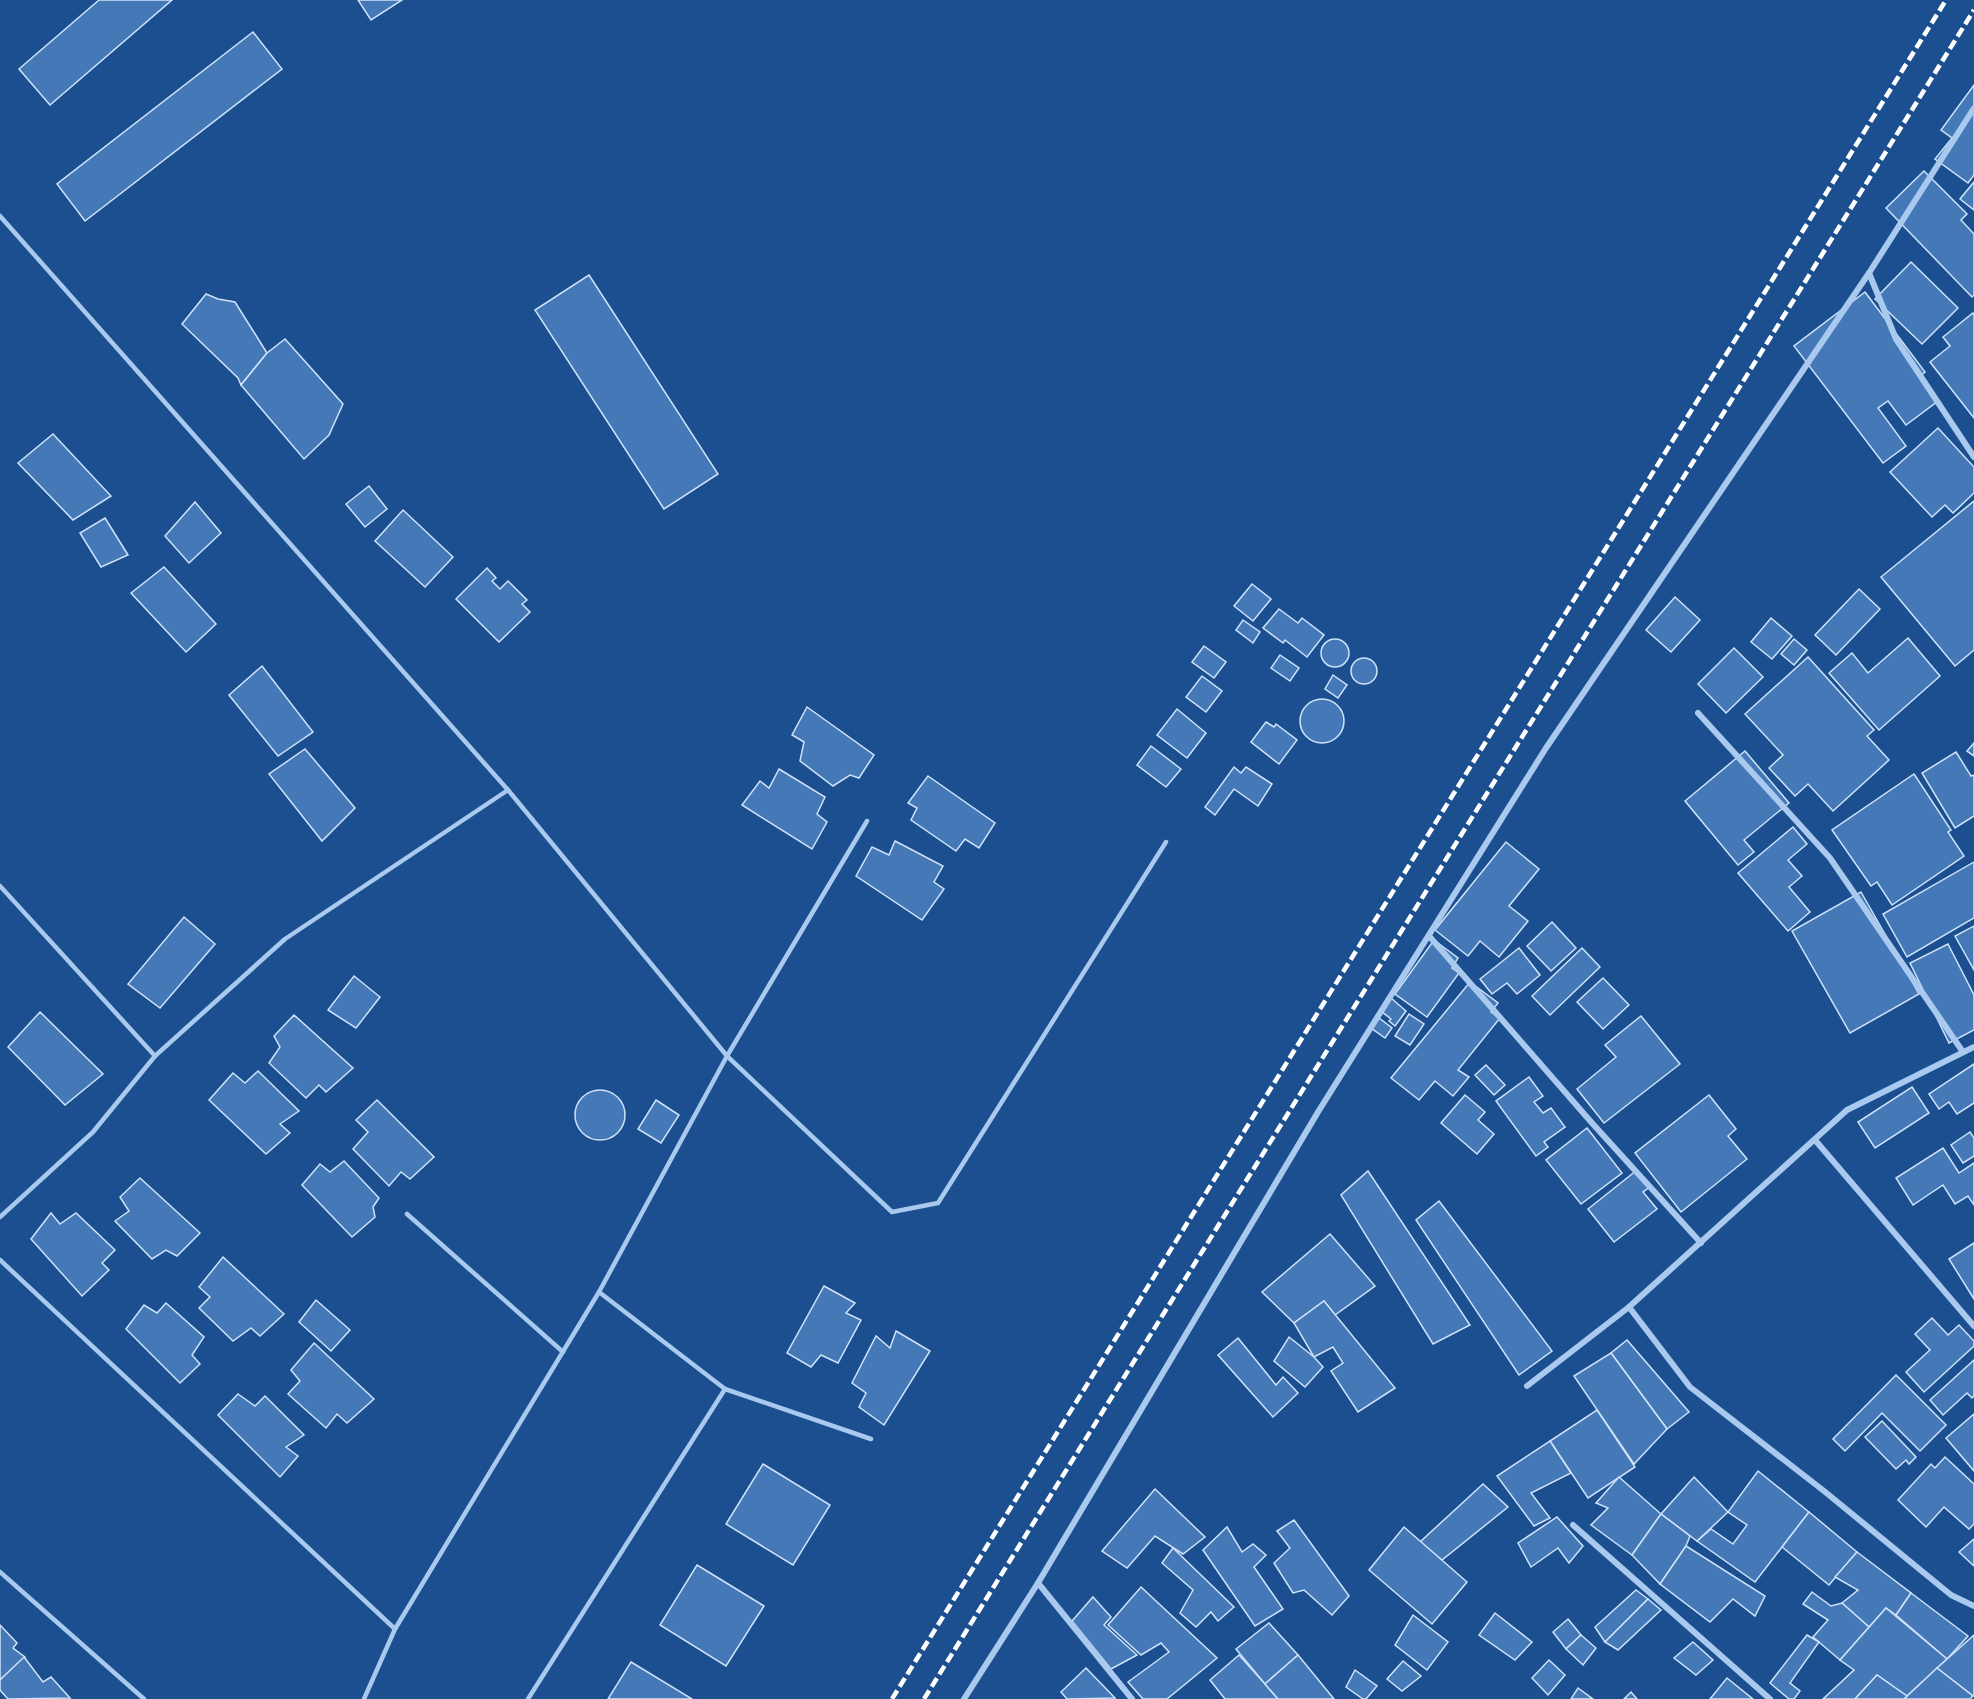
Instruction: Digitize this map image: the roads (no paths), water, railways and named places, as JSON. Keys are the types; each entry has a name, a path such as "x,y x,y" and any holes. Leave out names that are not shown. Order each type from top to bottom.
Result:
{"street":[{"path":"964,1699 1038,1583 1318,1112 1546,748 1869,273 1973,111"},
{"path":"1869,273 1896,339 1974,457"},
{"path":"1698,713 1830,858 1963,1052"},
{"path":"1428,936 1701,1243"},
{"path":"1527,1386 1629,1307 1847,1110 1974,1047"},
{"path":"1815,1140 1974,1326"},
{"path":"1629,1307 1690,1387 1824,1491 1951,1595 1974,1606"},
{"path":"1573,1525 1770,1699"},
{"path":"1038,1583 1132,1699"}],"lane":[{"path":"0,216 508,790 727,1056 892,1212 938,1203 1166,842"},
{"path":"0,1217 93,1132 155,1056 285,939 508,790"},
{"path":"364,1699 395,1629 599,1292 727,1056 867,821"},
{"path":"0,886 155,1056"},
{"path":"407,1214 563,1352"},
{"path":"0,1260 395,1629"},
{"path":"599,1292 725,1389 871,1439"},
{"path":"528,1699 725,1389"},
{"path":"0,1572 144,1699"}],"railway":[{"path":"892,1699 1946,0"},
{"path":"924,1699 1974,10"}]}
